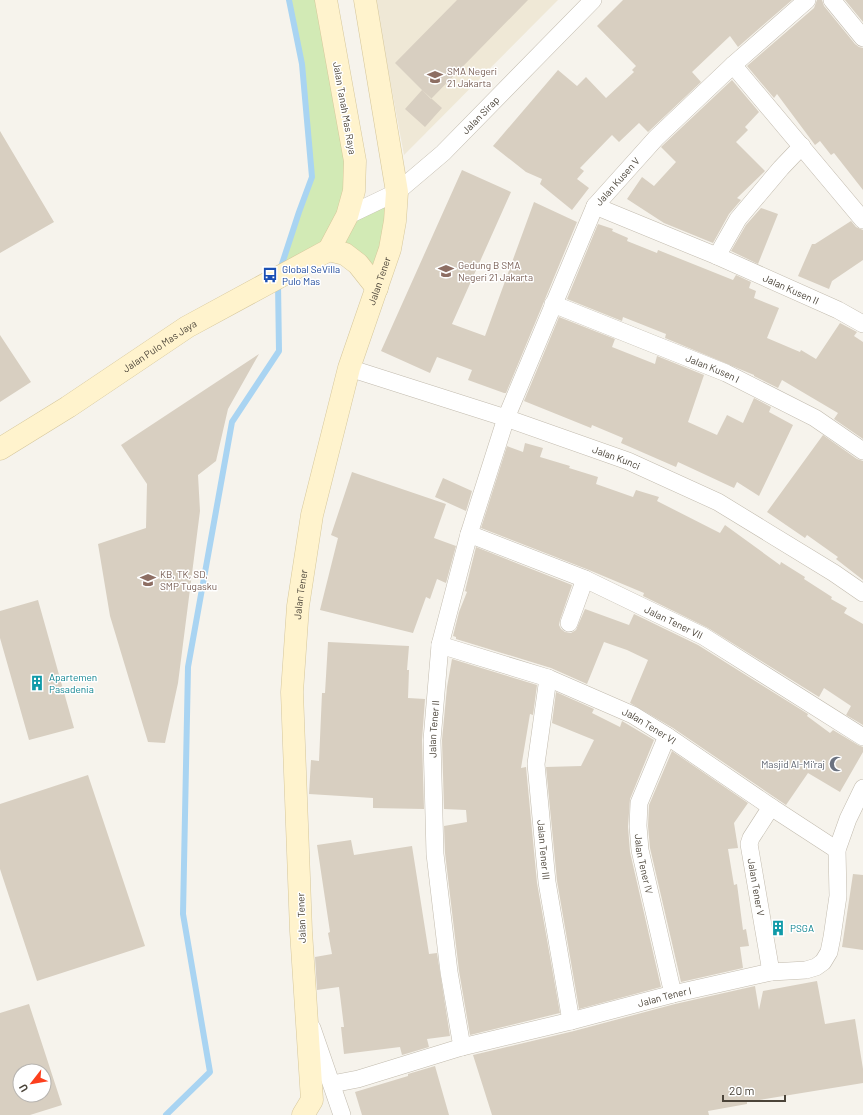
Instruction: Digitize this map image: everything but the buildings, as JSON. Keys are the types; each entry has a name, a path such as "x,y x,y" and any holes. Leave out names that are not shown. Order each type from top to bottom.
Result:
{"street":[{"name":"Jalan Tanah Mas Raya","path":"326,0 355,161 354,191 347,216 326,251"},
{"path":"365,0 397,192"},
{"name":"Jalan Sirap","path":"347,216 397,192 443,153 593,0"},
{"name":"Jalan Kusen V","path":"506,418 595,206 656,138 733,65 808,0"},
{"path":"832,0 863,38"},
{"path":"733,65 863,220"},
{"path":"717,256 738,219 780,168 802,146"},
{"name":"Jalan Tener","path":"303,1115 312,1100 301,931 292,692 298,606 312,515 349,368 390,249 395,221 397,192"},
{"name":"Jalan Kusen II","path":"595,206 717,256 838,310 863,324"},
{"path":"326,251 345,254 358,264 377,288"},
{"name":"Jalan Pulo Mas Jaya","path":"0,448 68,407 187,327 326,251"},
{"name":"Jalan Kusen I","path":"553,304 726,373 815,418 863,451"},
{"name":"Jalan Kunci","path":"349,368 506,418 628,461 718,502 863,592"},
{"name":"Jalan Tener II","path":"462,1047 449,972 434,854 432,740 440,645 469,534 506,418"},
{"name":"Jalan Tener VII","path":"469,534 585,579 703,636 863,737"},
{"path":"569,623 585,579"},
{"name":"Jalan Tener VI","path":"440,645 548,678 632,715 667,736 771,808 837,850"},
{"name":"Jalan Tener III","path":"548,678 536,764 547,882 571,1021"},
{"name":"Jalan Tener IV","path":"667,736 639,803 638,826 640,850 673,994"},
{"name":"Jalan Tener I","path":"332,1084 358,1079 462,1047 571,1021 673,994 772,972 806,970 816,966 823,962 829,952 832,937 838,896 837,850 848,819 863,788"},
{"name":"Jalan Tener V","path":"771,808 751,838 749,844 772,972"},
{"name":"Jalan Tener","path":"306,1009 342,1115"}],"shaded area":[{"name":"SMA Negeri 21 Jakarta","path":"375,0 558,0 404,155"}],"green space":[{"path":"290,0 326,0 355,161 347,215 397,192 377,288 345,254 278,276 312,177 302,64"}],"waterway":[{"path":"280,270 312,177 302,64 289,0"},
{"path":"166,1115 210,1072 183,914 188,667 232,422 279,351 278,283"}],"place":[{"name":"SMA Negeri 21 Jakarta","path":"435,77"},
{"name":"Gedung B SMA Negeri 21 Jakarta","path":"446,271"},
{"name":"Global SeVilla Pulo Mas","path":"270,275"},
{"name":"KB, TK, SD, SMP Tugasku","path":"148,580"},
{"name":"Apartemen Pasadenia","path":"37,683"},
{"name":"Masjid Al-Mi'raj","path":"837,764"},
{"name":"PSGA","path":"778,928"}]}
